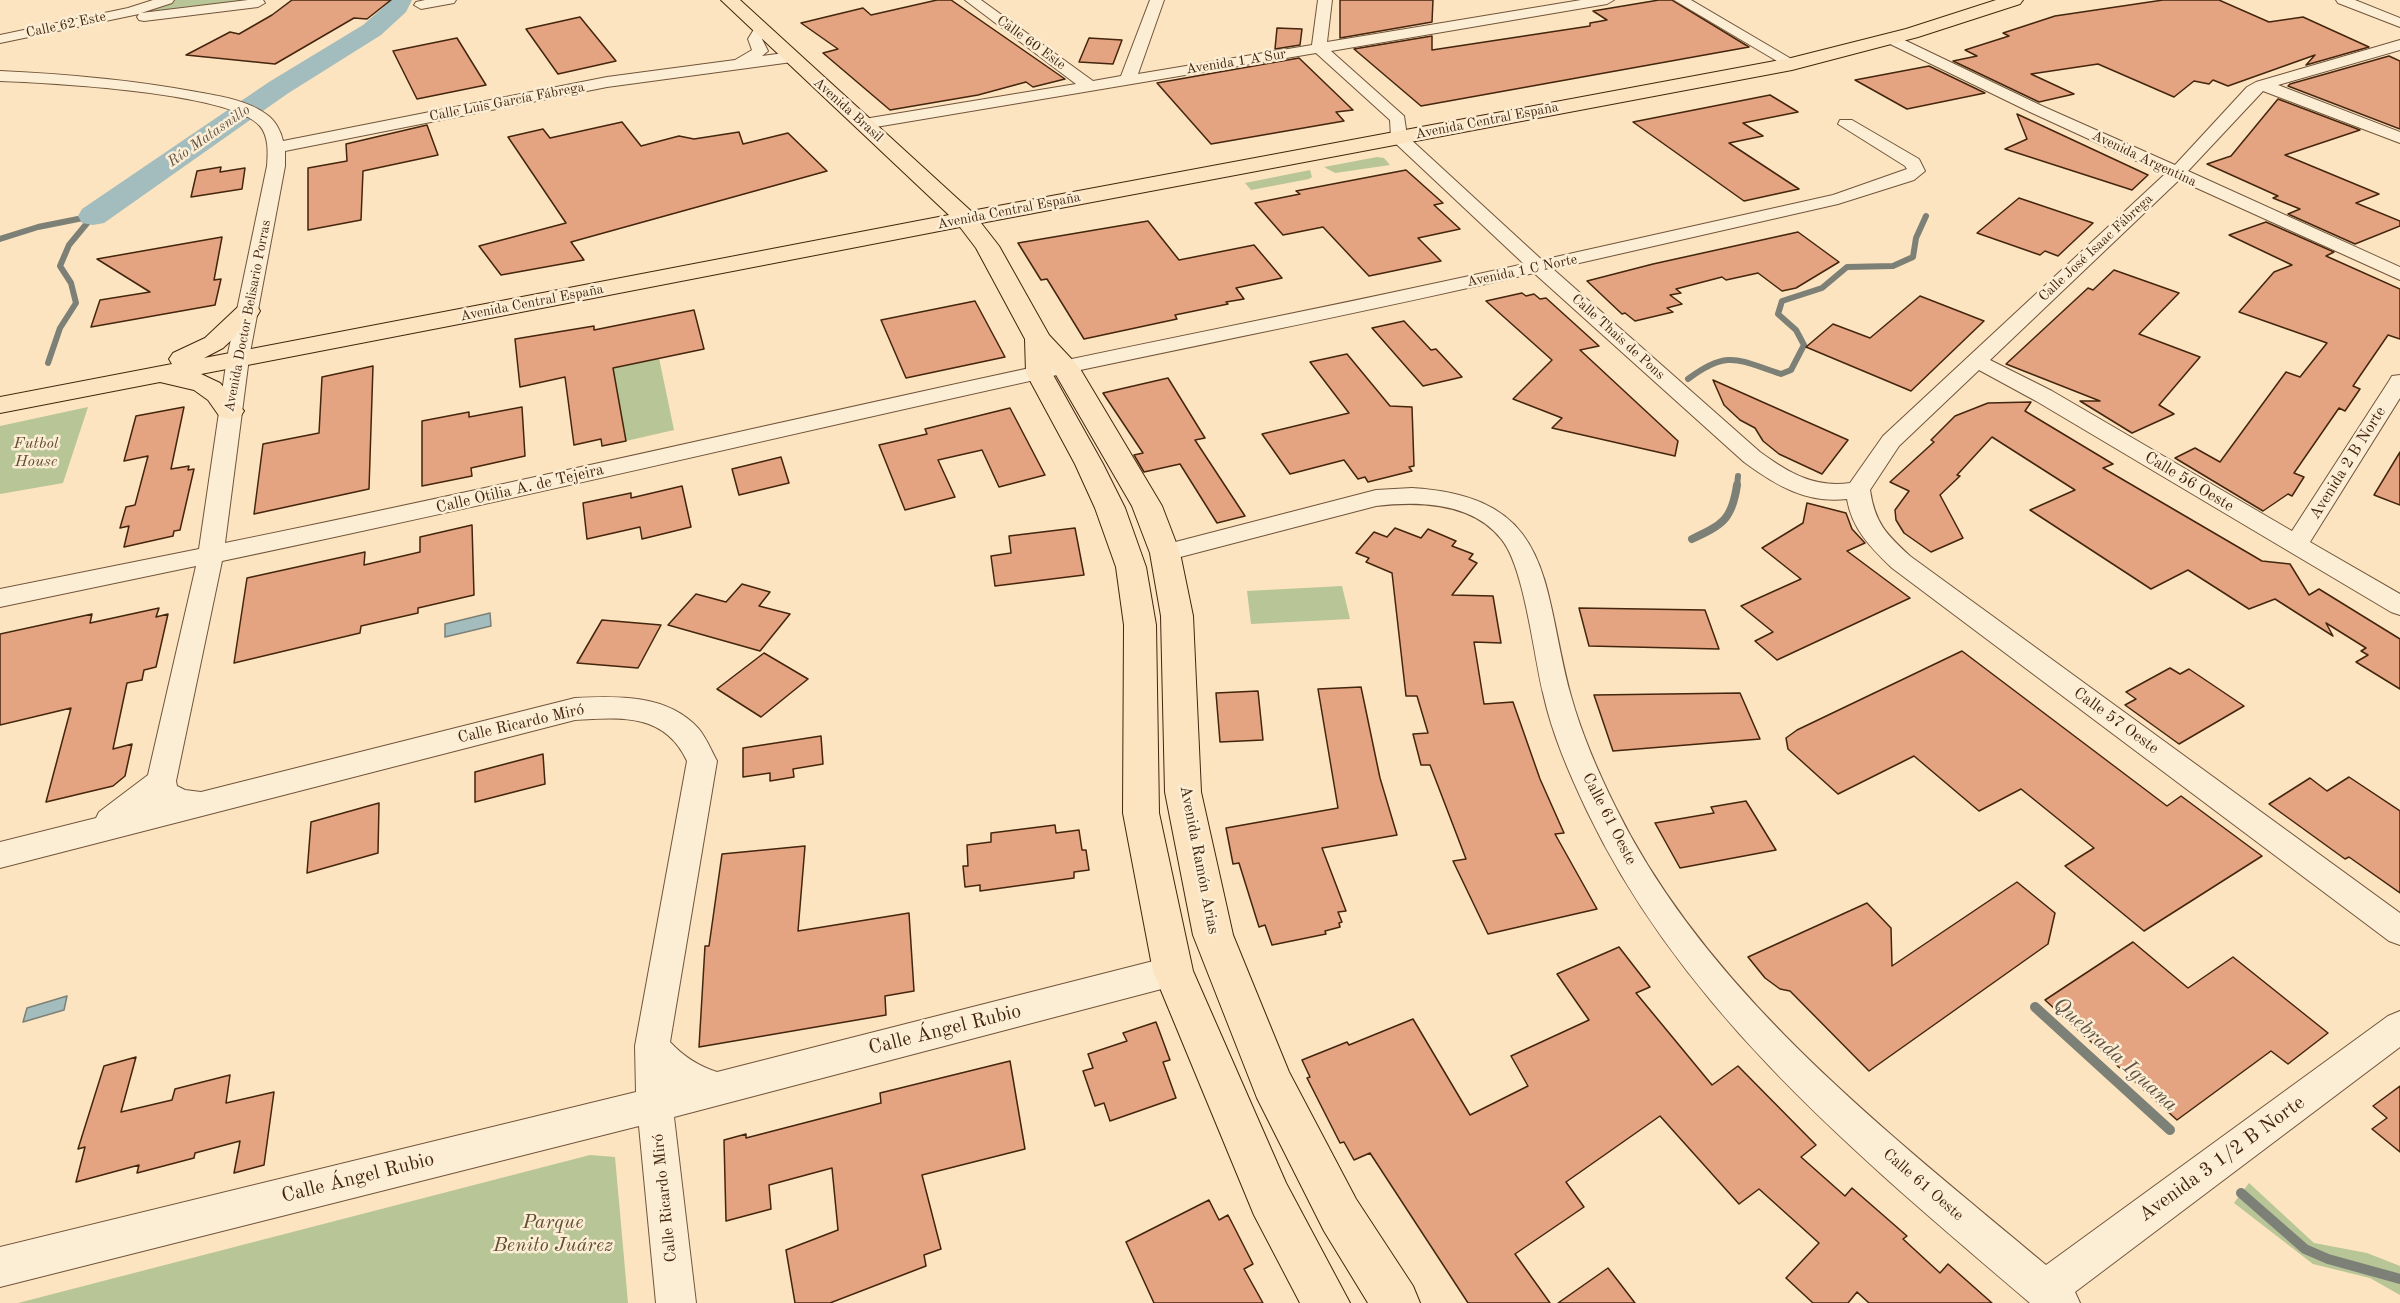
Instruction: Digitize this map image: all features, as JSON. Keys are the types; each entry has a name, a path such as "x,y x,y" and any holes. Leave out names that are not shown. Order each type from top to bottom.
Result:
{"main road":[{"name":"Avenida Brasil","path":"730,0 966,219"},
{"name":"Avenida Central España","path":"0,405 140,376 1792,64 1912,33 2014,0"},
{"name":"Avenida Ramón Arias","path":"966,219 987,246 1048,360 1110,508 1131,567 1140,625 1141,813 1173,972 1270,1199 1326,1303"},
{"path":"140,376 205,348 222,336 248,311"},
{"name":"Avenida Ramón Arias","path":"1048,360 1147,506 1165,553 1177,616 1183,792 1213,935 1272,1083 1340,1215 1396,1303"},
{"path":"140,376 184,378 204,384 214,390 230,411"},
{"path":"1173,972 1190,970 1206,974 1219,983 1240,1005"}],"street":[{"name":"Calle 62 Este","path":"0,39 127,6 167,0"},
{"path":"421,5 449,0"},
{"name":"Calle 60 Este","path":"972,0 1089,86"},
{"path":"1128,79 1157,0"},
{"path":"1325,0 1319,48 1398,119 1400,137"},
{"path":"1492,0 1494,19"},
{"name":"Avenida 1 A Sur","path":"864,124 1607,0"},
{"path":"1681,0 1792,64"},
{"path":"2343,0 2400,23"},
{"path":"127,6 146,18 258,3"},
{"path":"739,64 760,51 755,39 761,29"},
{"name":"Avenida Argentina","path":"1912,33 2147,155"},
{"name":"Avenida Argentina","path":"1891,39 2285,217 2400,274"},
{"name":"Calle José Isaac Fábrega","path":"1858,490 1892,441 2180,170 2248,95 2262,85 2400,45"},
{"path":"1926,55 1927,52 1932,51 1947,52"},
{"name":"Calle Luis García Fábrega","path":"277,147 607,82 792,57"},
{"path":"0,76 113,86 214,99 244,107 260,117 275,135 277,147"},
{"path":"2262,85 2400,138"},
{"name":"Avenida 1 C Norte","path":"1048,360 1372,304 1838,199 1908,176 1916,171 1913,163 1846,124"},
{"name":"Calle Thais de Pons","path":"1400,137 1539,267 1752,457 1775,474 1807,490 1834,494 1858,490"},
{"name":"Avenida Doctor Belisario Porras","path":"160,781 211,554 238,358 276,166 277,147"},
{"name":"Avenida Argentina","path":"2285,217 2400,262"},
{"name":"Calle Otilia A. de Tejeira","path":"0,598 434,508 1048,360"},
{"name":"Calle 56 Oeste","path":"1976,362 2001,372 2044,396 2400,606"},
{"name":"Avenida 2 B Norte","path":"2296,545 2400,381"},
{"name":"Calle 57 Oeste","path":"1858,490 1861,514 1872,532 1901,562 2400,931"},
{"name":"Calle 61 Oeste","path":"1165,553 1376,498 1392,496 1433,497 1463,504 1490,516 1512,536 1526,565 1558,698 1577,753 1609,825 1666,920 1703,969 1844,1117 2052,1297"},
{"name":"Calle Ricardo Miró","path":"0,855 575,709 624,707 664,716 689,737 702,761 652,1046 676,1303"},
{"path":"95,830 130,807 160,781 165,794 180,801 200,804"},
{"name":"Calle Ángel Rubio","path":"0,1267 656,1105 1173,972"},
{"name":"Avenida 3 1/2 B Norte","path":"2052,1297 2400,1027"},
{"path":"652,1046 663,1061 678,1074 696,1083 717,1089"}],"green space":[{"path":"173,0 249,0 143,12"},
{"path":"1377,157 1384,158 1390,165 1335,173 1324,167"},
{"path":"1310,170 1312,177 1309,179 1251,190 1245,183"},
{"path":"659,358 674,430 626,441 613,368"},
{"name":"Futbol House","path":"88,407 63,483 0,494 0,426"},
{"path":"1342,586 1350,619 1251,624 1247,591"},
{"name":"Parque Benito Juárez","path":"590,1155 615,1157 628,1303 18,1303"},
{"path":"2249,1183 2314,1243 2367,1253 2400,1266 2400,1295 2370,1278 2313,1264 2234,1203"}],"water":[{"path":"490,613 491,626 445,637 445,624"},
{"path":"67,996 64,1010 23,1022 27,1008"}],"building":[{"path":"292,0 391,0 367,19 354,18 275,64 186,55 230,32 239,34 272,15"},
{"path":"937,0 951,0 1065,79 1033,87 1026,82 978,95 890,110 823,53 838,49 801,23 863,8 871,15"},
{"path":"1340,0 1433,0 1432,22 1340,38"},
{"path":"1672,0 1749,47 1421,106 1354,49 1432,36 1432,50 1590,26 1590,23 1607,20 1593,11"},
{"path":"2163,0 2219,0 2269,22 2303,17 2369,47 2306,65 2315,55 2228,86 2213,80 2209,84 2194,81 2174,97 2098,64 2031,74 2074,94 2039,102 1953,61 1977,56 1965,50 2009,36 2003,33 2055,16"},
{"path":"580,17 616,61 558,74 526,29"},
{"path":"1277,28 1302,29 1300,45 1275,49"},
{"path":"457,38 486,85 417,99 393,51"},
{"path":"1089,38 1122,40 1113,64 1079,62"},
{"path":"2389,56 2400,61 2400,129 2288,86 2290,84"},
{"path":"1299,58 1353,110 1336,112 1344,121 1211,144 1157,83"},
{"path":"1929,66 1985,93 1907,109 1855,80"},
{"path":"1770,95 1798,112 1743,123 1763,136 1729,143 1799,189 1744,201 1633,122"},
{"path":"2278,99 2360,130 2285,155 2379,194 2356,203 2400,221 2400,226 2355,244 2288,214 2300,209 2273,198 2278,196 2207,164 2231,156"},
{"path":"2017,114 2148,175 2132,190 2005,149 2027,139"},
{"path":"622,122 641,146 679,136 694,139 739,132 743,144 788,133 827,171 571,242 584,260 501,275 479,246 566,223 508,137 543,129 550,138"},
{"path":"427,125 438,155 363,171 361,220 308,230 308,168 347,161 346,144"},
{"path":"221,167 220,172 245,168 242,189 191,197 197,171"},
{"path":"1406,170 1443,203 1434,205 1460,229 1418,238 1441,261 1369,276 1323,227 1283,235 1255,203 1300,194 1296,191"},
{"path":"2019,198 2093,223 2058,256 2045,251 2040,255 1977,233"},
{"path":"1148,221 1179,260 1254,245 1282,278 1236,288 1244,299 1226,302 1228,304 1175,315 1177,319 1084,339 1047,279 1041,280 1018,243"},
{"path":"2266,222 2334,252 2326,256 2400,289 2400,339 2388,335 2353,386 2360,389 2345,411 2339,408 2294,473 2304,477 2292,496 2288,494 2263,511 2175,458 2195,448 2220,462 2286,372 2300,377 2327,343 2239,312 2274,272 2292,265 2229,235"},
{"path":"1798,232 1839,262 1796,288 1782,291 1758,273 1726,280 1722,277 1676,289 1681,293 1670,295 1682,304 1667,308 1673,312 1635,321 1625,313 1622,314 1587,281 1653,264"},
{"path":"222,237 214,280 221,279 215,305 91,327 100,300 150,292 97,259"},
{"path":"2114,270 2179,293 2139,334 2200,357 2159,405 2174,414 2132,433 2080,401 2100,401 2006,364 2088,288 2093,290"},
{"path":"1522,293 1526,296 1534,294 1540,299 1546,298 1599,346 1580,350 1678,441 1675,456 1552,428 1562,418 1513,399 1552,360 1486,301"},
{"path":"1920,296 1984,321 1911,391 1806,347 1833,324 1870,338"},
{"path":"975,301 1005,357 906,378 881,320"},
{"path":"694,310 704,349 613,368 626,441 602,446 601,439 574,445 565,377 520,387 515,339 594,326 594,330"},
{"path":"1404,321 1431,350 1436,349 1462,377 1423,386 1372,328"},
{"path":"1347,354 1390,406 1412,407 1414,466 1409,467 1412,471 1368,482 1365,477 1358,479 1344,460 1290,474 1262,434 1349,413 1310,362"},
{"path":"373,366 369,489 254,514 263,444 319,433 322,377"},
{"path":"1168,378 1205,438 1195,440 1245,516 1217,523 1180,464 1144,472 1134,455 1143,453 1103,393"},
{"path":"1713,380 1848,440 1822,474 1779,454 1763,441 1755,428 1740,420 1724,405"},
{"path":"2031,402 2025,411 2113,464 2103,468 2262,561 2290,564 2309,595 2319,589 2400,639 2400,689 2356,662 2368,655 2361,651 2366,648 2326,623 2333,636 2275,599 2249,609 2188,570 2151,589 2030,510 2075,490 1992,437 1957,475 1960,476 1940,495 1963,538 1931,552 1904,533 1896,520 1895,510 1909,491 1890,482 1934,442 1931,440 1955,416 1988,403"},
{"path":"184,407 171,469 189,466 188,470 194,469 180,530 174,531 173,536 124,547 129,526 120,528 126,507 135,505 148,456 124,461 136,416"},
{"path":"522,407 525,456 471,468 472,476 422,486 422,421 469,412 469,417"},
{"path":"1010,408 1045,475 999,487 982,450 938,460 955,497 905,510 879,445 927,434 925,429"},
{"path":"2400,452 2400,505 2374,495"},
{"path":"781,457 789,483 739,495 732,469"},
{"path":"682,486 691,527 642,539 640,527 587,539 583,503 631,493 631,498"},
{"path":"1807,503 1846,513 1852,529 1865,543 1847,551 1910,598 1777,660 1755,641 1773,632 1741,606 1801,579 1762,548 1803,523"},
{"path":"472,525 474,595 418,608 418,613 361,626 360,633 234,663 247,578 365,552 364,565 420,552 420,537"},
{"path":"1075,528 1084,575 995,586 991,556 1011,553 1009,536"},
{"path":"1395,528 1421,538 1428,529 1456,541 1452,546 1473,554 1469,559 1477,563 1452,595 1493,596 1501,643 1474,642 1484,704 1513,702 1540,779 1564,833 1555,834 1597,909 1488,934 1453,861 1466,859 1430,765 1421,765 1413,734 1428,733 1417,696 1406,696 1392,573 1366,562 1369,558 1356,553 1374,532 1387,537"},
{"path":"742,584 770,592 759,606 790,614 760,651 668,625 696,594 726,602"},
{"path":"159,608 156,617 168,614 156,667 144,670 142,680 127,683 113,749 132,744 125,776 113,786 46,802 71,708 0,725 0,634 92,614 90,623"},
{"path":"1579,608 1705,610 1719,649 1589,646"},
{"path":"602,620 661,625 638,668 577,663"},
{"path":"1962,651 2167,806 2181,796 2262,856 2144,931 2065,866 2094,848 2021,789 1979,811 1914,756 1838,794 1788,749 1786,738 1797,730"},
{"path":"764,653 808,679 761,717 717,689"},
{"path":"2170,668 2180,674 2189,669 2244,706 2179,744 2125,705 2136,699 2126,692"},
{"path":"1361,687 1380,778 1397,835 1322,848 1346,911 1338,912 1342,922 1339,923 1340,927 1325,931 1326,934 1272,945 1265,925 1259,927 1239,863 1233,864 1226,828 1338,808 1318,689"},
{"path":"1258,691 1263,740 1220,742 1216,693"},
{"path":"1740,693 1760,739 1613,751 1594,695"},
{"path":"821,736 823,764 793,769 794,777 770,781 770,773 743,777 743,748"},
{"path":"543,754 545,784 475,802 475,772"},
{"path":"2349,777 2400,811 2400,893 2349,857 2345,859 2269,804 2310,778 2327,791"},
{"path":"1746,801 1776,850 1680,868 1655,823 1714,813 1711,807"},
{"path":"379,803 378,853 307,873 311,822"},
{"path":"1055,825 1056,833 1079,830 1082,850 1086,850 1089,870 1074,872 1074,878 980,891 980,885 965,887 963,866 968,866 967,845 991,842 991,833"},
{"path":"805,846 798,931 909,913 914,991 885,996 886,1015 699,1047 705,946 709,946 722,854"},
{"path":"2017,882 2055,913 2048,944 1869,1071 1790,991 1780,989 1765,978 1748,957 1867,903 1891,928 1892,966"},
{"path":"2133,942 2188,988 2233,957 2328,1033 2288,1064 2271,1051 2177,1120 2045,1000"},
{"path":"1619,947 1650,987 1636,993 1712,1085 1738,1066 1816,1145 1801,1157 1845,1196 1852,1188 1907,1236 1903,1239 1940,1273 1948,1264 1992,1303 1869,1303 1857,1292 1848,1303 1813,1303 1786,1278 1819,1243 1759,1189 1739,1204 1660,1116 1566,1182 1584,1207 1515,1254 1550,1303 1468,1303 1370,1153 1354,1160 1344,1142 1340,1143 1307,1078 1310,1077 1302,1060 1347,1042 1349,1045 1413,1019 1470,1115 1528,1086 1511,1056 1589,1020 1557,974"},
{"path":"1156,1022 1170,1060 1163,1062 1176,1098 1110,1121 1104,1103 1095,1106 1083,1071 1093,1068 1088,1054 1127,1041 1123,1033"},
{"path":"136,1057 121,1112 172,1100 175,1089 230,1075 226,1103 274,1092 264,1165 234,1173 240,1141 195,1153 194,1158 137,1173 139,1165 76,1182 85,1147 78,1149 104,1066"},
{"path":"1010,1061 1025,1149 922,1175 941,1249 924,1255 926,1266 830,1303 795,1303 786,1250 838,1230 832,1168 769,1185 771,1209 726,1221 724,1140 746,1134 746,1138 881,1103 880,1093"},
{"path":"2400,1086 2400,1152 2372,1129 2387,1118 2373,1106"},
{"path":"1209,1200 1219,1220 1228,1215 1253,1264 1244,1269 1263,1303 1154,1303 1126,1242"},
{"path":"1608,1268 1635,1303 1558,1303"}],"waterway":[{"name":"Río Matasnillo","path":"93,216 278,88 372,30 398,7 400,0"},
{"path":"0,239 38,227 93,216 69,245 60,266 71,283 76,303 60,328 48,363"},
{"name":"Quebrada Iguana","path":"1688,379 1713,364 1733,360 1781,374 1791,370 1804,345 1796,330 1778,314 1782,301 1822,288 1847,267 1893,266 1913,257 1916,238 1926,216"},
{"name":"Quebrada Iguana","path":"1737,487 1738,476"},
{"name":"Quebrada Iguana","path":"1692,539 1711,530 1724,520 1732,506 1737,485"},
{"name":"Quebrada Iguana","path":"2035,1007 2170,1130"},
{"name":"Quebrada Iguana","path":"2241,1193 2305,1249 2328,1259 2400,1279"}]}
